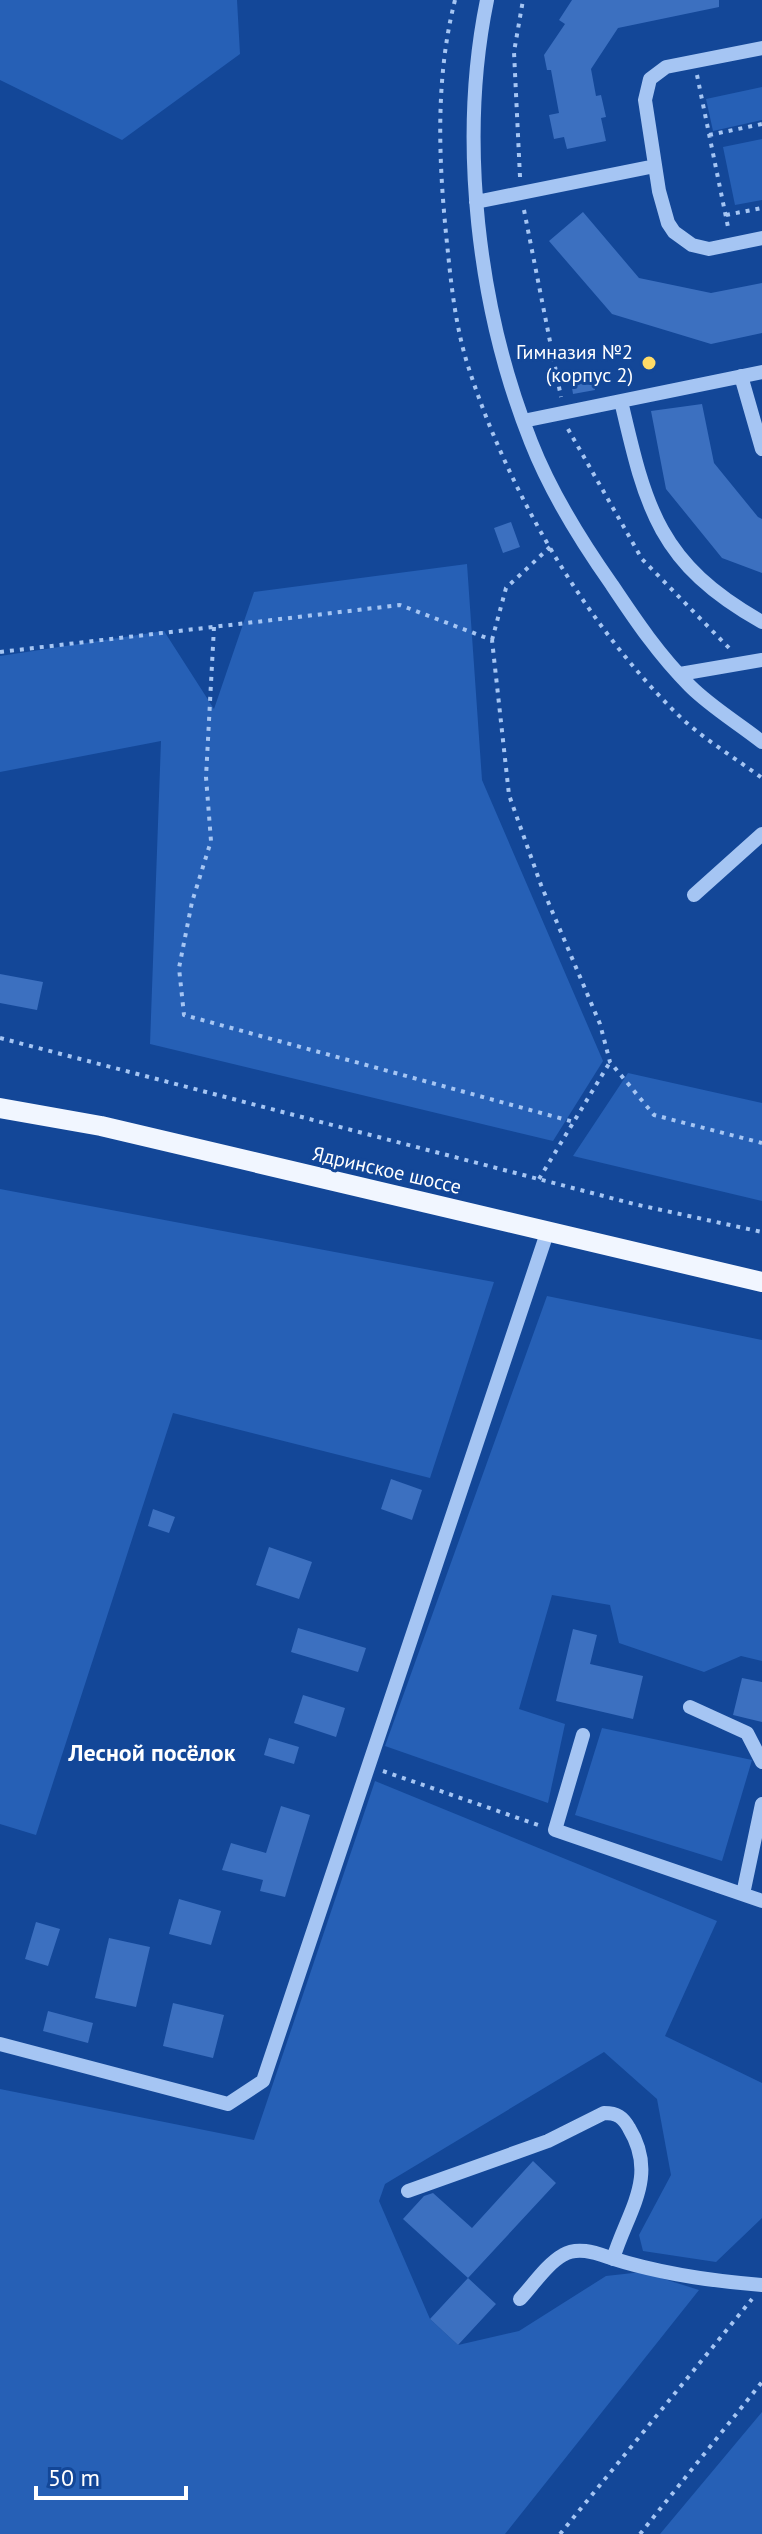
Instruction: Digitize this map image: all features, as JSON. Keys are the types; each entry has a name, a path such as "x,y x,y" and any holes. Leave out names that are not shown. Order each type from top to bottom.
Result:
{"main road":[{"name":"Ядринское шоссе","path":"0,1108 101,1126 762,1282"}],"street":[{"path":"487,0 480,34 476,94 476,202 486,276 502,352 532,446 580,539 648,639 691,687 762,742"},
{"path":"762,48 666,67 657,71 646,88 645,100 661,199 674,232 692,245 709,249 762,238"},
{"path":"476,202 655,166"},
{"path":"523,421 762,372"},
{"path":"741,376 762,449"},
{"path":"621,401 646,497 670,544 711,589 762,622"},
{"path":"680,674 762,660"},
{"path":"694,895 762,834"},
{"path":"0,2044 228,2104 263,2081 547,1233"},
{"path":"690,1707 747,1733 762,1762"},
{"path":"583,1735 555,1830 762,1901"},
{"path":"743,1894 762,1804"},
{"path":"408,2191 548,2141 604,2113 613,2113 623,2118 634,2136 641,2157 642,2184 613,2259"},
{"path":"520,2299 561,2256 574,2251 590,2251 662,2273 762,2287"}],"path":[{"path":"523,0 514,52 521,193 569,434 642,559 743,663"},
{"path":"694,61 732,244"},
{"path":"709,135 762,124"},
{"path":"726,215 762,208"},
{"path":"551,546 506,588 492,640 509,795 541,885 600,1024 610,1062 654,1115 762,1143"},
{"path":"0,652 400,605 492,640"},
{"path":"214,627 206,777 211,841 192,902 179,968 184,1015 574,1122"},
{"path":"0,1038 634,1204 762,1232"},
{"path":"539,1179 610,1062"},
{"path":"368,1766 555,1830"},
{"path":"560,2534 762,2287"},
{"path":"640,2534 762,2382"}],"shaded area":[{"path":"0,0 237,0 240,54 122,140 0,80"},
{"path":"762,87 762,120 713,131 706,99"},
{"path":"762,139 762,200 735,205 723,147"},
{"path":"467,564 482,780 603,1061 553,1141 150,1044 161,741 0,772 0,656 164,631 214,709 254,592"},
{"path":"628,1073 762,1103 762,1201 573,1156"},
{"path":"0,1189 494,1282 430,1478 173,1413 36,1835 0,1824"},
{"path":"547,1296 762,1340 762,1661 741,1656 704,1672 619,1643 610,1605 552,1595 519,1709 565,1724 548,1803 385,1746"},
{"path":"602,1728 752,1760 722,1861 575,1815"},
{"path":"375,1781 717,1921 665,2036 762,2083 762,2218 716,2262 643,2251 639,2235 671,2175 657,2099 604,2052 385,2184 379,2201 430,2319 458,2345 519,2331 606,2276 642,2272 699,2290 505,2534 0,2534 0,2089 254,2140"},
{"path":"762,2412 762,2534 660,2534"}],"building":[{"path":"572,0 719,0 719,7 618,28 591,69 596,96 601,95 606,117 601,118 606,141 567,149 564,137 554,139 549,115 559,113 551,70 547,70 544,55 565,24 559,20"},
{"path":"583,212 639,278 711,293 762,283 762,333 711,344 612,314 549,241"},
{"path":"592,371 595,390 573,394 570,375"},
{"path":"702,404 714,463 762,519 762,573 722,558 666,489 651,411"},
{"path":"511,522 520,547 503,553 494,528"},
{"path":"0,974 43,982 37,1010 0,1003"},
{"path":"391,1479 422,1490 412,1520 381,1509"},
{"path":"153,1509 175,1517 169,1533 148,1526"},
{"path":"269,1547 312,1562 299,1599 256,1585"},
{"path":"298,1628 366,1648 358,1672 291,1652"},
{"path":"573,1629 597,1635 590,1664 643,1676 633,1719 556,1701"},
{"path":"742,1678 762,1682 762,1722 733,1715"},
{"path":"303,1695 345,1708 336,1737 294,1723"},
{"path":"269,1738 299,1747 294,1764 264,1755"},
{"path":"281,1806 310,1815 285,1897 260,1891 263,1880 222,1870 231,1843 266,1853"},
{"path":"179,1899 221,1911 211,1945 169,1934"},
{"path":"36,1922 60,1929 48,1966 25,1959"},
{"path":"109,1938 150,1947 136,2007 95,1998"},
{"path":"173,2003 224,2015 213,2058 163,2046"},
{"path":"48,2011 93,2023 88,2043 43,2031"},
{"path":"533,2161 556,2183 468,2278 403,2219 424,2196 433,2193 472,2228"},
{"path":"468,2278 496,2304 458,2345 430,2319"}],"place":[{"name":"Гимназия №2 (корпус 2)","path":"649,363"}],"district":[{"name":"Лесной посёлок","path":"152,1752"}]}
